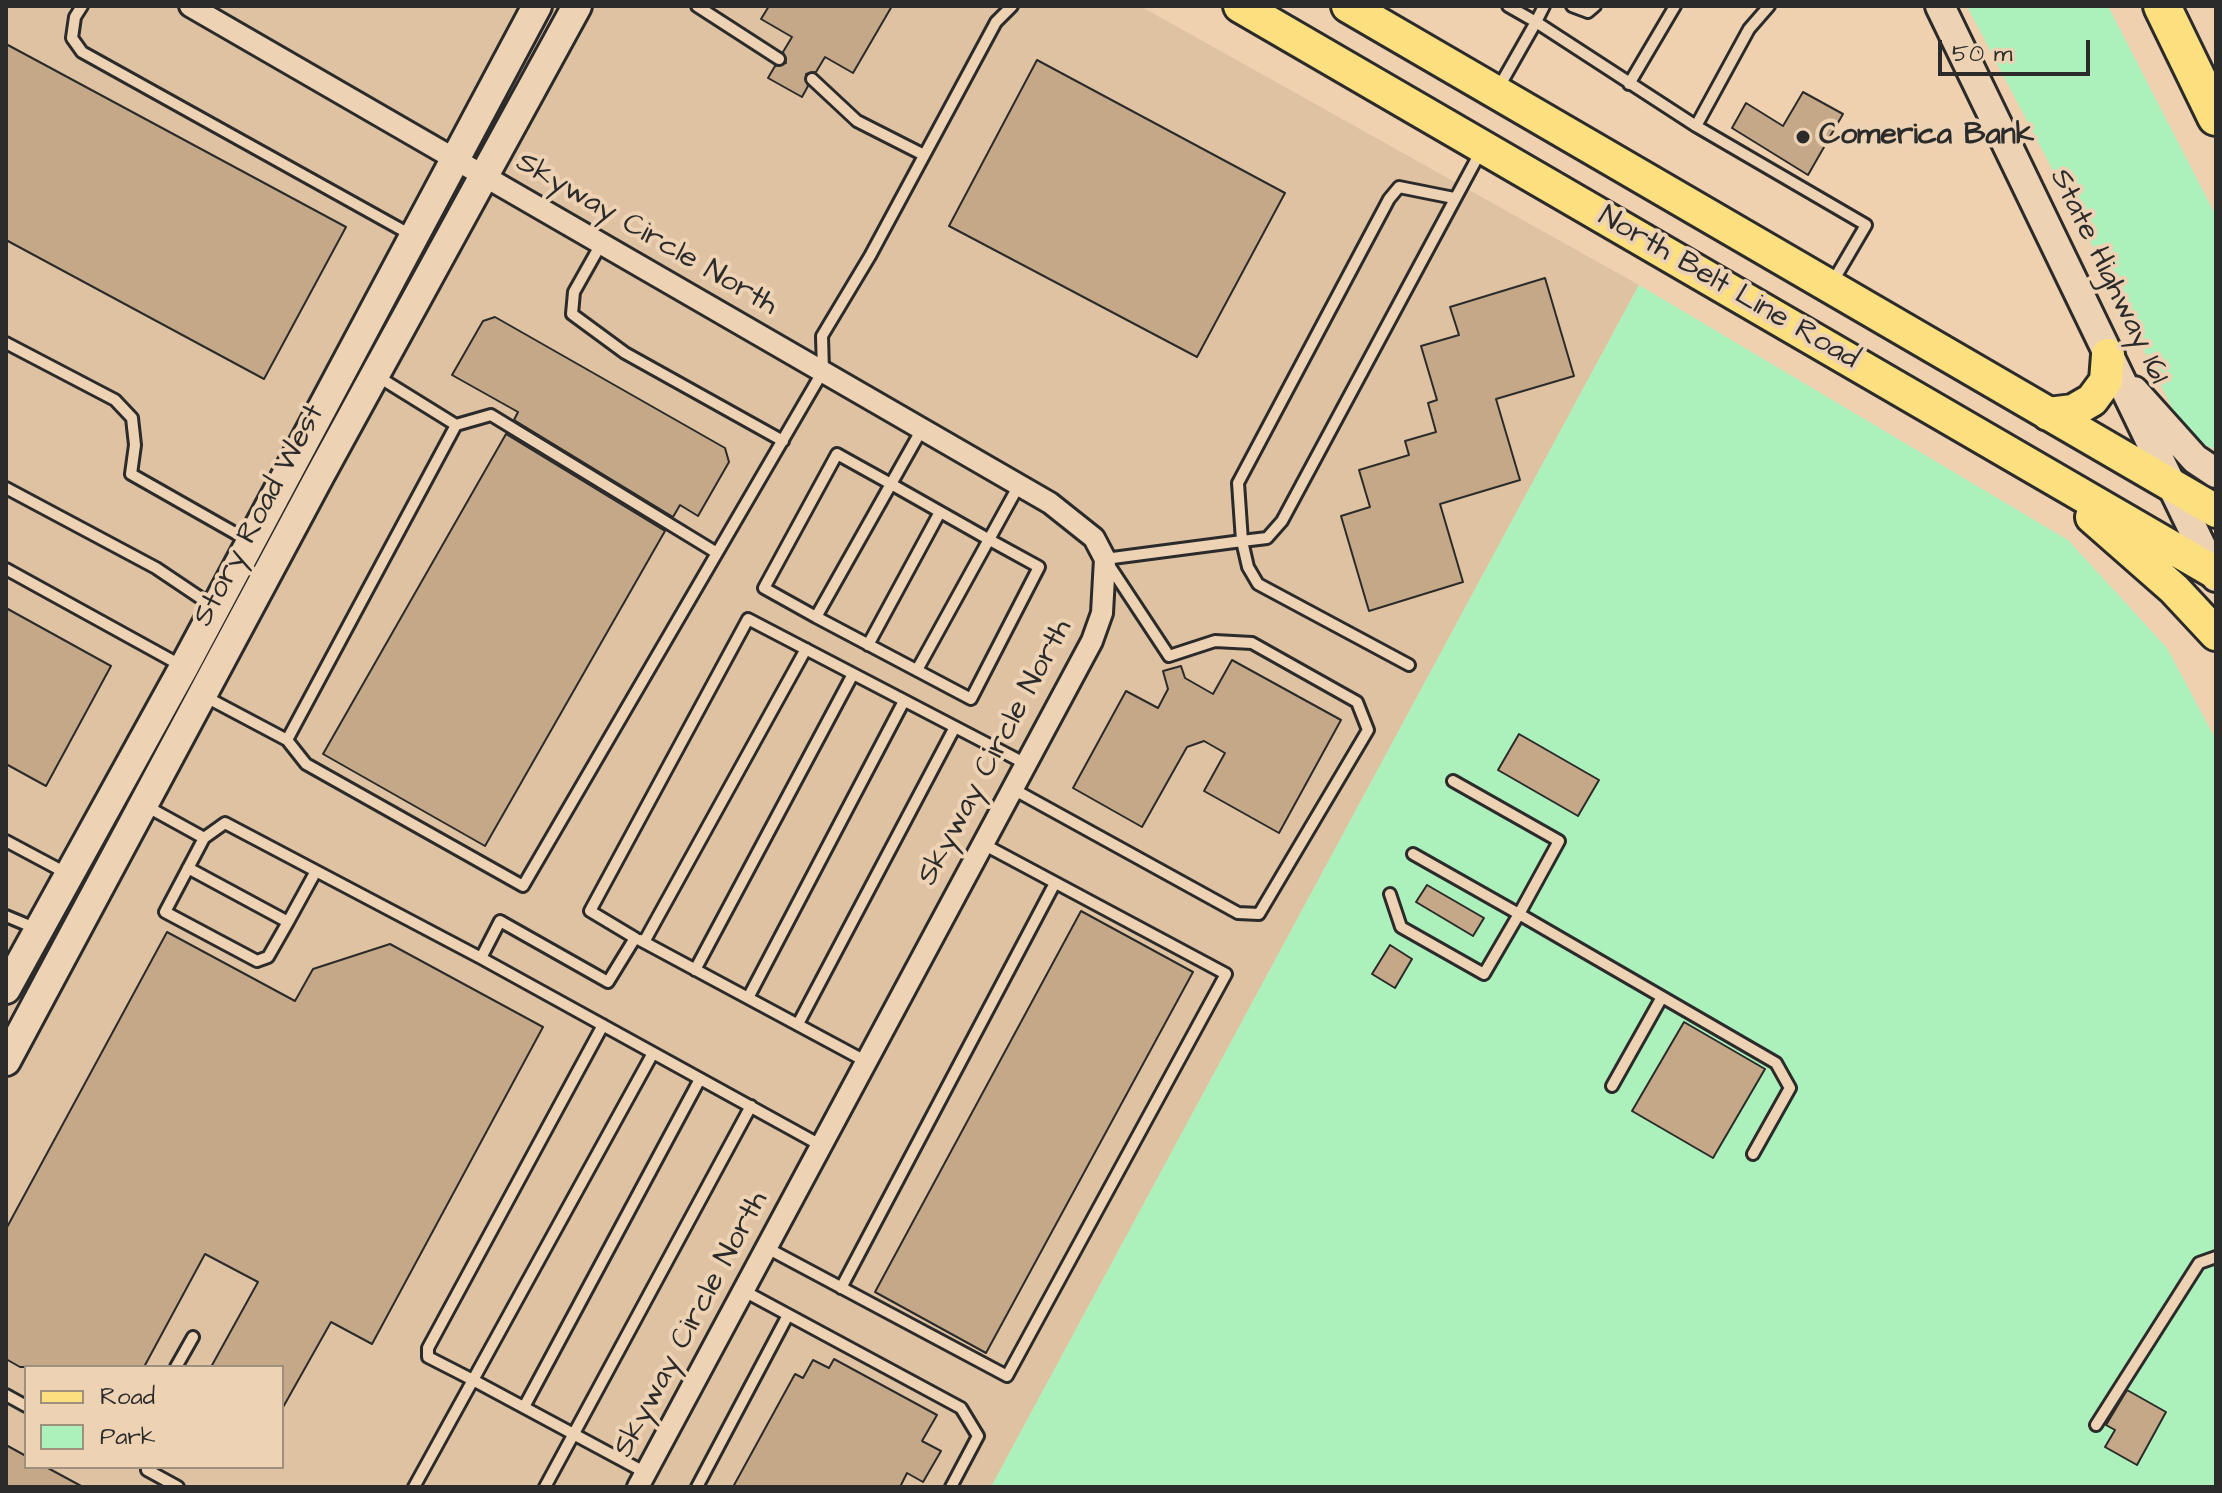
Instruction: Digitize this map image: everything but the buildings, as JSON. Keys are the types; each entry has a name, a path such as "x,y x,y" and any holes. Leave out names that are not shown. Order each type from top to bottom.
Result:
{"highway":[{"path":"2145,6 2199,81"},
{"path":"2162,6 2216,117"}],"main road":[{"name":"North Belt Line Road","path":"1240,6 2215,574"},
{"name":"North Belt Line Road","path":"1348,6 2216,511"},
{"path":"1674,258 1700,211"},
{"path":"2048,414 2073,411 2092,400 2106,381 2113,364"},
{"path":"2035,468 2164,580 2216,634"}],"street":[{"name":"Skyway Circle North","path":"190,6 1019,485 1075,520 1094,538 1105,559 1107,584 1102,613 1092,641 642,1480"},
{"name":"Story Road West","path":"6,989 216,608 537,6"},
{"name":"Story Road West","path":"6,1061 577,6"},
{"name":"State Highway 161","path":"1940,6 2215,574"},
{"path":"2113,364 2195,459 2216,473"}],"lane":[{"path":"82,6 75,17 72,38 82,52 415,237"},
{"path":"697,6 779,59"},
{"path":"202,695 287,740 306,764 523,886 823,371 822,336 996,22 1012,6"},
{"path":"1508,6 1696,126 1866,225 1829,288"},
{"path":"1496,92 1544,6"},
{"path":"1572,6 1588,12 1595,6"},
{"path":"1629,84 1675,6"},
{"path":"1696,126 1749,29 1769,6"},
{"path":"812,79 857,121 924,155"},
{"path":"1013,789 1238,913 1259,914 1368,730 1357,702 1252,643 1215,641 1169,656 1105,559 1267,538 1282,521 1483,148"},
{"path":"1409,665 1258,584 1248,567 1242,541 1238,483 1389,199 1399,187 1454,198"},
{"path":"601,244 574,292 572,314 625,353 783,441"},
{"path":"6,343 115,400 132,418 135,445 131,474 251,542"},
{"path":"375,375 456,425"},
{"path":"287,740 456,425 491,415 717,553"},
{"path":"816,617 922,429"},
{"path":"837,454 940,512 1039,567 971,699 764,588 837,454"},
{"path":"917,670 1019,485"},
{"path":"6,488 156,568 216,608"},
{"path":"868,645 940,512"},
{"path":"6,569 184,667"},
{"path":"867,1062 590,911 748,619 1026,764"},
{"path":"481,958 500,921 608,982 640,940 806,649"},
{"path":"695,970 853,674"},
{"path":"748,998 904,701"},
{"path":"798,1024 955,727"},
{"path":"1390,894 1401,927 1484,974 1559,841 1453,781"},
{"path":"144,806 204,838"},
{"path":"316,871 268,957 257,961 165,912 204,838 225,823 481,958 822,1146"},
{"path":"6,841 68,874"},
{"path":"767,1248 1007,1376 1226,974 983,844"},
{"path":"1413,854 1776,1063 1790,1088 1753,1154"},
{"path":"188,868 288,922"},
{"path":"841,1288 1055,883"},
{"path":"7,914 38,929"},
{"path":"1612,1086 1662,997"},
{"path":"603,1025 428,1348 428,1357 574,1434 642,1480"},
{"path":"414,1487 653,1053"},
{"path":"524,1407 700,1079"},
{"path":"545,1487 751,1106"},
{"path":"2096,1425 2199,1263 2216,1257"},
{"path":"744,1291 961,1408 978,1436 951,1487"},
{"path":"697,1487 788,1315"},
{"path":"177,1365 193,1337"},
{"path":"6,1395 24,1405"},
{"path":"147,1470 178,1487"}],"shaded area":[{"path":"6,6 1140,6 1639,285 991,1487 6,1487"}],"green space":[{"path":"1967,6 2108,6 2216,216 2216,450 2188,436 2180,424 2093,247"},
{"path":"1639,285 2068,540 2167,648 2216,740 2216,1487 991,1487"}],"place":[{"name":"Comerica Bank","path":"1803,137"}]}
